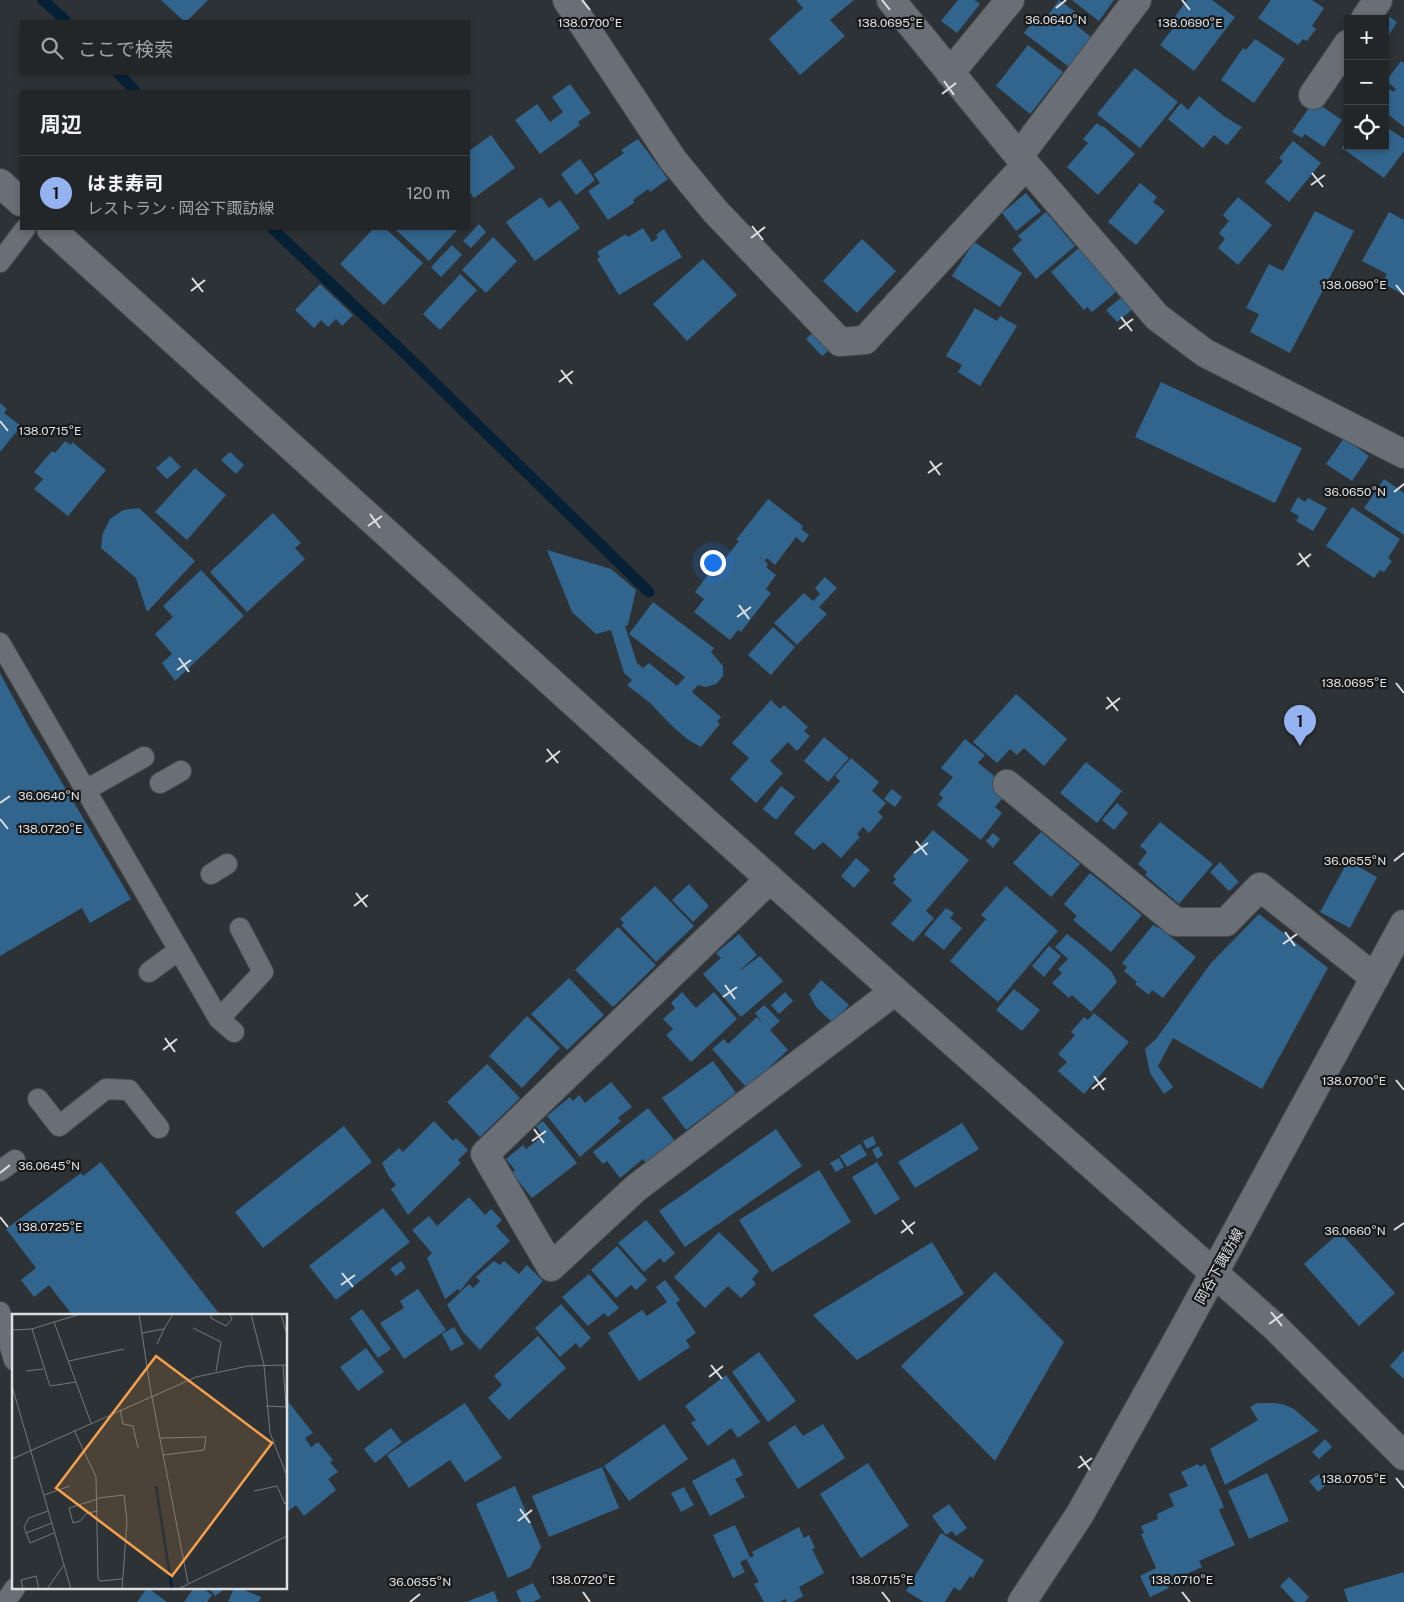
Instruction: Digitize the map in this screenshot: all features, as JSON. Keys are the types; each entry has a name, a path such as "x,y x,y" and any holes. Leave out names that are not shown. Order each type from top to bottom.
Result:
{"street":[{"path":"567,0 673,160 715,211 840,342 865,340 1022,160 1137,0"},
{"path":"891,0 1022,160 1158,317 1205,353 1404,454"},
{"path":"950,73 1010,0"},
{"path":"1368,15 1378,0"},
{"path":"1313,94 1344,50"},
{"path":"0,184 20,201"},
{"path":"52,230 895,992 1275,1326 1404,1456"},
{"path":"1007,784 1176,922 1226,922 1260,886 1375,978"},
{"path":"770,879 485,1154 551,1266 636,1188 895,992"},
{"name":"岡谷下諏訪線","path":"1022,1602 1080,1514 1214,1274 1404,924"}],"lane":[{"path":"0,262 24,230"},
{"path":"0,643 219,1019 234,1032"},
{"path":"86,790 144,757"},
{"path":"160,784 181,771"},
{"path":"219,1019 263,972 240,928"},
{"path":"149,972 179,950"},
{"path":"38,1099 59,1126 106,1089 129,1090 158,1128"},
{"path":"0,1312 12,1353"},
{"path":"5,1602 14,1590"}],"building":[{"path":"161,0 208,0 188,20 183,20"},
{"path":"796,0 854,0 830,20 845,36 800,75 769,39 803,8"},
{"path":"958,0 975,0 980,4 957,33 941,21"},
{"path":"1059,0 1082,17 1076,25 1091,37 1069,67 1024,33 1037,16 1044,21"},
{"path":"1072,0 1114,0 1099,21"},
{"path":"1187,0 1212,0 1235,17 1194,71 1160,45 1174,27 1171,22"},
{"path":"1271,0 1312,0 1324,8 1312,26 1316,29 1307,41 1303,39 1298,45 1258,18"},
{"path":"1389,16 1397,22 1389,35"},
{"path":"1255,39 1285,59 1254,103 1221,80 1243,48 1246,50"},
{"path":"1028,45 1063,72 1030,114 996,86"},
{"path":"1401,61 1404,63 1404,127 1389,115 1389,90 1390,89 1393,92 1396,89 1389,83 1389,77"},
{"path":"1135,68 1178,102 1140,148 1097,114"},
{"path":"570,84 591,113 578,122 580,125 540,154 515,120 537,104 550,122 563,112 552,97"},
{"path":"1199,96 1225,117 1242,127 1227,145 1214,135 1203,148 1168,119 1181,103 1188,110"},
{"path":"1314,101 1342,120 1324,147 1305,134 1302,138 1292,132"},
{"path":"1097,123 1135,154 1098,195 1067,167 1088,143 1083,139"},
{"path":"1389,129 1404,139 1404,151 1384,178 1345,150 1389,150"},
{"path":"491,135 515,168 474,198 470,192 470,150"},
{"path":"638,139 668,179 650,192 648,189 633,200 634,203 608,220 588,191 600,183 594,174 624,153 621,150"},
{"path":"1293,141 1321,163 1289,202 1265,182 1283,161 1279,158"},
{"path":"580,159 595,180 576,195 561,174"},
{"path":"1140,183 1157,197 1153,202 1165,211 1136,245 1108,222"},
{"path":"1026,193 1041,211 1016,231 1002,213"},
{"path":"541,197 549,208 560,200 580,228 535,261 506,222"},
{"path":"1238,197 1272,225 1238,265 1218,248 1225,239 1219,233 1229,221 1223,215"},
{"path":"1315,211 1354,231 1290,353 1250,332 1259,314 1246,308 1269,264 1283,271"},
{"path":"1046,212 1075,246 1036,279 1012,249 1022,240 1018,236"},
{"path":"1389,212 1404,220 1404,295 1382,283 1387,274 1362,261"},
{"path":"479,224 486,232 471,248 463,241"},
{"path":"643,228 652,242 658,238 656,235 664,229 682,257 619,295 597,259 600,257 597,252 626,234 628,237"},
{"path":"372,230 387,230 423,263 384,305 340,264"},
{"path":"396,230 457,230 429,261"},
{"path":"493,237 517,261 486,293 462,270"},
{"path":"862,239 896,271 857,313 823,281"},
{"path":"974,242 1022,273 1000,307 952,276"},
{"path":"452,245 462,255 441,277 431,267"},
{"path":"1080,247 1112,284 1111,286 1116,292 1092,312 1087,307 1084,310 1051,272"},
{"path":"703,259 737,295 687,341 653,304"},
{"path":"460,274 477,290 440,330 423,314"},
{"path":"320,284 353,315 342,326 336,319 328,327 321,320 314,328 295,310"},
{"path":"1123,296 1134,308 1117,322 1106,310"},
{"path":"975,308 997,321 1000,316 1017,326 980,386 958,372 962,365 946,356"},
{"path":"813,332 829,350 822,356 806,339"},
{"path":"1161,382 1302,448 1275,503 1135,437"},
{"path":"0,403 7,409 4,413 21,426 0,452"},
{"path":"1344,438 1369,456 1352,481 1326,464"},
{"path":"65,441 71,445 72,442 106,470 68,516 34,489 43,479 34,472 52,451 55,453"},
{"path":"230,452 244,465 236,474 221,460"},
{"path":"170,456 181,467 167,479 156,468"},
{"path":"195,468 226,495 187,540 155,512"},
{"path":"1384,479 1404,493 1404,535 1364,508"},
{"path":"1298,497 1305,502 1308,498 1327,508 1313,531 1296,521 1299,516 1290,511"},
{"path":"768,499 803,526 801,529 809,535 803,543 796,537 775,565 767,558 765,561 757,555 768,564 766,567 776,575 766,589 771,593 741,632 738,630 730,640 694,612 704,599 695,592 710,572 716,577 725,567 721,564 739,541 736,540"},
{"path":"1352,507 1400,539 1388,558 1392,561 1384,572 1380,570 1374,578 1326,546"},
{"path":"139,508 195,561 147,612 136,578 101,548 103,533 110,519 123,510"},
{"path":"273,513 301,543 295,548 305,559 247,612 210,572"},
{"path":"547,550 611,569 636,590 628,625 625,626 637,663 643,668 649,663 677,686 685,677 629,634 653,602 714,648 711,652 723,666 723,676 716,684 706,687 698,685 692,692 721,717 717,722 720,724 701,747 687,739 650,703 627,685 632,680 624,673 611,630 596,634 572,612"},
{"path":"201,570 244,616 175,681 162,663 172,654 155,634 173,617 163,606"},
{"path":"825,577 837,588 819,607 827,614 797,645 774,623 804,593 813,601 820,594 815,588"},
{"path":"773,627 795,647 771,675 748,655"},
{"path":"0,673 29,727 131,899 90,923 82,908 0,956"},
{"path":"1016,694 1067,739 1044,766 1024,748 1017,755 1010,749 997,763 973,742"},
{"path":"771,700 780,709 784,705 808,727 804,731 810,736 797,751 788,742 770,761 783,773 756,803 730,779 749,758 732,743"},
{"path":"824,737 849,758 828,782 804,761"},
{"path":"965,739 985,755 978,763 998,779 1007,793 995,807 1002,813 981,840 937,805 943,798 939,794 953,777 941,768"},
{"path":"851,758 879,782 872,791 886,803 878,812 883,817 869,833 863,827 857,834 860,837 841,858 823,842 814,850 794,833 840,781 835,776"},
{"path":"1086,762 1122,791 1097,823 1060,793"},
{"path":"781,786 795,797 776,820 763,809"},
{"path":"892,789 902,797 895,807 884,799"},
{"path":"1117,803 1128,813 1114,830 1102,820"},
{"path":"1160,822 1213,864 1179,904 1145,875 1147,872 1138,864 1147,852 1140,846"},
{"path":"933,830 969,860 926,911 934,918 913,942 891,924 912,900 893,883 896,879 893,876"},
{"path":"1041,832 1080,864 1051,897 1013,863"},
{"path":"993,833 1000,839 993,848 986,841"},
{"path":"856,858 870,870 854,888 841,876"},
{"path":"1348,861 1377,877 1350,928 1320,912"},
{"path":"1220,862 1239,882 1229,891 1210,872"},
{"path":"1090,873 1142,915 1111,952 1073,920 1077,916 1064,904"},
{"path":"689,884 709,906 693,922 672,900"},
{"path":"655,886 694,926 656,962 621,925 624,923 620,919"},
{"path":"1006,886 1058,931 998,1002 950,961 986,919 981,915"},
{"path":"946,908 954,913 950,918 962,928 944,950 924,934"},
{"path":"1259,914 1328,968 1262,1089 1173,1038 1158,1066 1173,1087 1164,1094 1150,1073 1145,1049 1156,1039 1211,963"},
{"path":"1153,925 1161,929 1196,957 1163,998 1152,990 1149,995 1135,984 1137,982 1124,971 1127,967 1122,963"},
{"path":"618,927 656,965 613,1007 575,970"},
{"path":"739,934 757,955 738,972 760,956 783,981 741,1017 703,974 721,958 716,953"},
{"path":"1067,934 1111,971 1117,982 1091,1012 1072,995 1069,998 1052,983 1062,973 1058,969 1068,959 1055,947"},
{"path":"1049,946 1061,956 1044,977 1032,966"},
{"path":"569,978 604,1015 567,1050 531,1014"},
{"path":"821,980 849,1005 833,1023 816,1007 809,994"},
{"path":"1014,989 1040,1010 1022,1031 996,1010"},
{"path":"682,992 696,1008 714,992 737,1019 691,1062 666,1035 673,1029 663,1019 675,1008 671,1003"},
{"path":"785,992 793,1001 779,1014 771,1005"},
{"path":"764,1005 780,1021 770,1030 788,1050 746,1087 712,1049 724,1039 728,1044 757,1017 766,1027 755,1013"},
{"path":"1094,1013 1129,1042 1084,1094 1058,1071 1067,1062 1058,1054 1075,1035 1071,1032 1084,1017 1088,1020"},
{"path":"527,1016 560,1048 522,1088 489,1056"},
{"path":"713,1061 736,1093 686,1130 662,1098"},
{"path":"487,1064 520,1098 480,1137 447,1102"},
{"path":"611,1082 632,1107 618,1118 621,1121 580,1157 547,1116 570,1097 573,1101 579,1095 585,1103"},
{"path":"648,1108 676,1142 647,1164 643,1159 620,1178 607,1161 603,1164 593,1152"},
{"path":"434,1121 453,1141 456,1138 468,1150 458,1160 461,1163 408,1215 391,1189 396,1185 389,1177 382,1163 399,1148 403,1152"},
{"path":"543,1121 577,1163 532,1198 512,1173 515,1170 506,1159 523,1145 526,1149 543,1136 536,1126"},
{"path":"962,1123 979,1149 915,1188 898,1162"},
{"path":"344,1126 372,1162 263,1248 235,1212"},
{"path":"776,1129 802,1166 685,1247 659,1211"},
{"path":"873,1136 876,1144 867,1149 863,1141"},
{"path":"860,1144 867,1155 847,1167 840,1156"},
{"path":"878,1146 883,1155 877,1159 872,1150"},
{"path":"839,1158 844,1167 836,1172 830,1163"},
{"path":"101,1162 219,1314 71,1314 49,1285 34,1297 21,1280 36,1268 6,1229 81,1173 83,1176"},
{"path":"877,1162 900,1199 875,1215 852,1177"},
{"path":"819,1170 851,1222 772,1272 739,1220"},
{"path":"469,1197 485,1215 491,1209 502,1220 496,1226 510,1241 472,1276 460,1291 458,1289 445,1299 427,1258 432,1253 412,1230 429,1216 437,1226"},
{"path":"383,1208 410,1242 336,1300 309,1266"},
{"path":"646,1220 675,1253 664,1263 660,1258 644,1272 618,1243"},
{"path":"719,1232 759,1271 752,1279 756,1284 741,1298 728,1286 705,1308 674,1277"},
{"path":"1340,1232 1395,1293 1359,1326 1304,1264"},
{"path":"932,1242 964,1294 857,1360 813,1315"},
{"path":"617,1246 647,1280 636,1290 631,1285 616,1298 591,1270"},
{"path":"401,1261 406,1268 396,1276 390,1269"},
{"path":"494,1261 500,1265 504,1261 519,1274 527,1265 543,1281 480,1350 463,1332 447,1305 469,1284 473,1288 480,1281 476,1277"},
{"path":"995,1272 1064,1342 995,1461 901,1366"},
{"path":"589,1274 619,1308 608,1317 604,1313 588,1326 562,1297"},
{"path":"665,1280 680,1300 676,1303 696,1333 686,1340 690,1347 639,1381 608,1333 642,1310 647,1316 667,1302 656,1287"},
{"path":"418,1289 446,1330 404,1359 380,1323 404,1308 400,1301"},
{"path":"561,1304 591,1338 580,1348 576,1343 560,1357 535,1328"},
{"path":"362,1309 391,1349 378,1358 350,1318"},
{"path":"454,1327 464,1344 451,1351 442,1334"},
{"path":"538,1336 566,1368 509,1420 488,1398 502,1385 494,1376"},
{"path":"366,1348 384,1372 358,1391 340,1367"},
{"path":"1404,1350 1404,1379 1390,1366"},
{"path":"759,1352 796,1401 768,1422 732,1372"},
{"path":"726,1375 760,1422 738,1438 731,1428 708,1446 691,1423 696,1420 685,1406"},
{"path":"288,1402 313,1433 305,1438 311,1447 318,1442 333,1460 330,1462 338,1472 328,1479 336,1490 304,1516 296,1505 288,1511"},
{"path":"465,1403 502,1458 465,1482 450,1460 409,1488 387,1455"},
{"path":"1257,1403 1276,1403 1294,1409 1319,1431 1225,1485 1210,1449 1258,1420 1250,1407"},
{"path":"664,1424 688,1459 629,1501 604,1466"},
{"path":"823,1424 845,1458 798,1489 768,1443 795,1425 803,1436"},
{"path":"391,1428 402,1442 375,1463 364,1449"},
{"path":"1325,1439 1332,1447 1319,1459 1312,1452"},
{"path":"734,1458 743,1475 735,1479 745,1497 710,1516 692,1481"},
{"path":"868,1463 909,1526 861,1558 820,1494"},
{"path":"1198,1464 1200,1467 1205,1464 1224,1507 1219,1510 1235,1545 1199,1561 1202,1567 1167,1583 1169,1588 1150,1597 1140,1576 1156,1568 1141,1534 1144,1533 1141,1526 1158,1519 1157,1514 1174,1506 1169,1494 1188,1486 1181,1472"},
{"path":"602,1467 619,1508 549,1537 532,1496"},
{"path":"1267,1473 1289,1521 1249,1539 1228,1491"},
{"path":"1319,1474 1327,1484 1318,1492 1309,1481"},
{"path":"515,1486 541,1547 530,1568 508,1578 476,1504"},
{"path":"684,1487 694,1505 681,1512 671,1493"},
{"path":"949,1504 967,1528 956,1536 952,1531 946,1535 932,1516"},
{"path":"735,1525 750,1557 740,1562 745,1572 733,1578 713,1535"},
{"path":"799,1527 804,1538 809,1535 815,1548 812,1549 824,1573 799,1587 803,1596 793,1602 787,1602 785,1599 780,1602 764,1602 754,1584 759,1582 746,1559 754,1556 752,1552"},
{"path":"941,1533 984,1560 973,1578 970,1576 960,1591 954,1587 945,1602 924,1602 906,1591"},
{"path":"1404,1572 1404,1602 1348,1602 1344,1589"},
{"path":"1289,1577 1309,1597 1305,1602 1295,1602 1280,1586"},
{"path":"533,1583 541,1598 533,1602 521,1602 516,1591"},
{"path":"146,1590 151,1590 167,1602 137,1602"},
{"path":"193,1590 205,1590 212,1595 207,1602 184,1602"},
{"path":"210,1590 223,1590 215,1596"},
{"path":"233,1590 244,1590 261,1597 259,1602 228,1602"},
{"path":"494,1591 498,1602 466,1602"}],"waterway":[{"path":"43,0 65,20"},
{"path":"120,75 134,90"},
{"path":"274,230 401,350 649,592"}],"place":[{"name":"はま寿司","path":"1300,746"}]}
